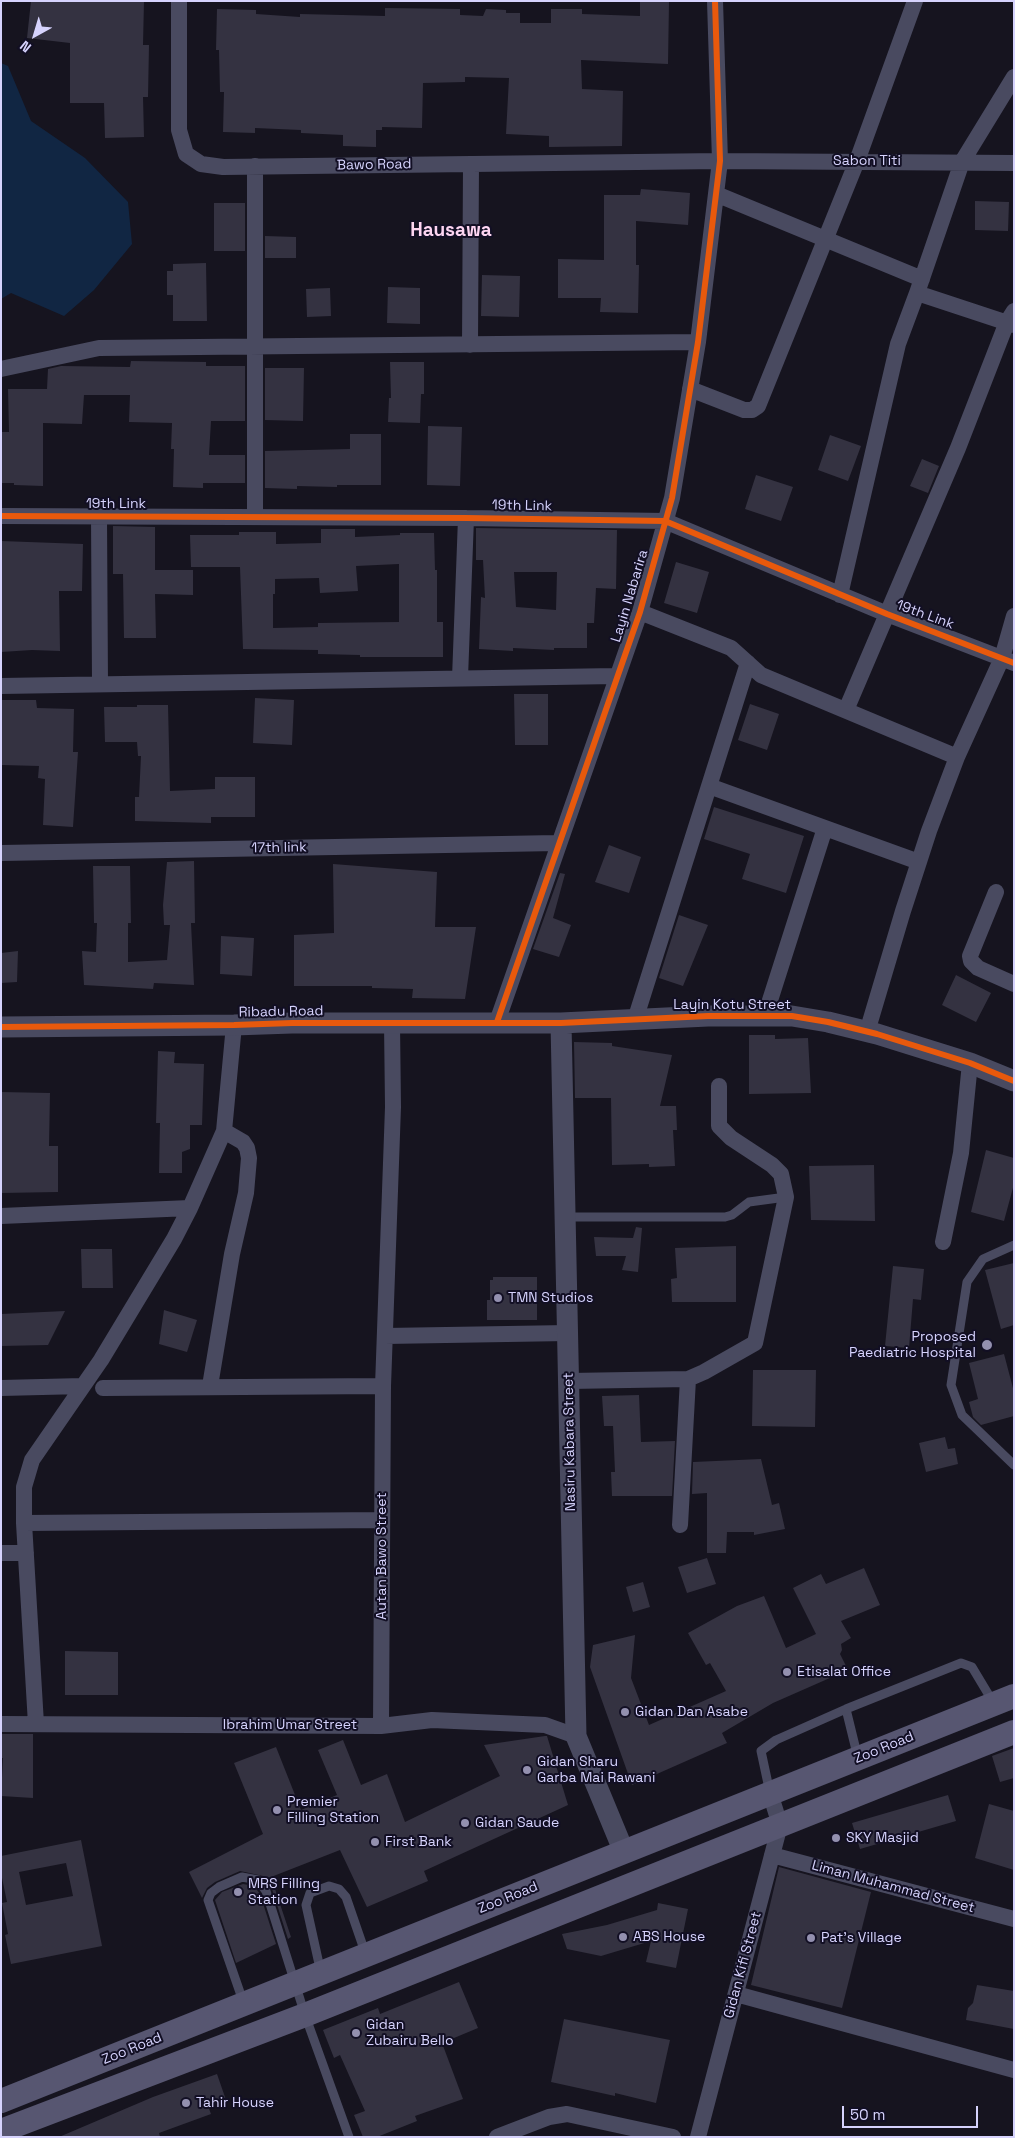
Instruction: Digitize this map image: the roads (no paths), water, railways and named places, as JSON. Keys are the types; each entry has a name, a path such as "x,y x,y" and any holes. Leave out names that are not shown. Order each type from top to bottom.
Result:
{"main road":[{"name":"Zoo Road","path":"1,2101 1004,1700"},
{"path":"1,2131 305,2015 1014,1732"}],"street":[{"name":"Bawo Road","path":"179,1 179,130 186,154 201,164 224,167 720,160"},
{"name":"Layin Nabarira","path":"497,1022 616,676 640,612 672,498 698,342 720,160 715,1"},
{"path":"690,389 744,410 756,409 857,161 910,3"},
{"path":"840,595 898,344 920,286 962,162 1014,78"},
{"name":"Sabon Titi","path":"720,160 1014,162"},
{"path":"470,345 471,164"},
{"path":"255,166 255,517"},
{"path":"716,194 826,238 920,286 1012,319 846,710"},
{"path":"1,369 99,348 698,342"},
{"name":"19th Link","path":"1,516 466,518 665,522 887,614 1008,660"},
{"path":"99,517 100,684"},
{"path":"460,678 466,518"},
{"path":"640,612 731,648 761,675 957,757"},
{"path":"867,1032 919,862 957,757 1008,660 1014,616"},
{"path":"635,1020 748,663"},
{"path":"1,686 616,676"},
{"path":"709,786 919,862"},
{"path":"765,1016 825,828"},
{"name":"17th link","path":"1,853 558,843"},
{"path":"996,892 970,956 971,961 978,968 1014,984"},
{"name":"Layin Kotu Street","path":"561,1023 708,1016 792,1016 828,1022 867,1032 970,1063 1014,1081"},
{"name":"Ribadu Road","path":"1,1027 292,1023 561,1023"},
{"name":"Autan Bawo Street","path":"381,1726 383,1386 393,1107 392,1023"},
{"name":"Nasiru Kabara Street","path":"561,1023 576,1736 624,1852"},
{"path":"36,1724 24,1523 24,1487 32,1460 83,1386 174,1239 190,1208 224,1131 234,1025"},
{"path":"943,1242 961,1153 970,1063"},
{"path":"569,1382 688,1379 755,1343 786,1197 781,1174 772,1165 732,1138 719,1126 720,1086"},
{"path":"210,1386 232,1254 246,1193 249,1158 247,1148 243,1142 224,1131"},
{"path":"1,1216 190,1208"},
{"path":"385,1336 568,1333"},
{"path":"680,1524 688,1379"},
{"path":"1,1388 83,1386"},
{"path":"103,1388 383,1386"},
{"path":"24,1523 382,1520"},
{"path":"1,1553 26,1553"},
{"name":"Ibrahim Umar Street","path":"1,1724 381,1726 432,1720 545,1726 576,1736"},
{"path":"770,1793 780,1825"},
{"name":"Gidan Kifi Street","path":"698,2137 780,1825"},
{"name":"Liman Muhammad Street","path":"772,1855 1014,1919"},
{"path":"736,1994 1014,2070"},
{"path":"497,2137 549,2117 567,2114 673,2137"}],"lane":[{"path":"565,1217 725,1217 732,1215 749,1202 786,1197"},
{"path":"1014,1245 983,1258 967,1282 952,1385 962,1415 1014,1465"},
{"path":"770,1793 761,1751 776,1740 846,1709 961,1664 972,1667 1004,1700"},
{"path":"846,1709 858,1758"},
{"path":"244,2004 208,1900 211,1893 219,1886 242,1877 258,1880 266,1891 305,2015 349,2137"},
{"path":"321,1973 306,1904 310,1893 329,1886 339,1889 346,1897 366,1955"}],"water":[{"path":"1,63 8,66 31,121 85,158 128,202 132,244 94,290 64,316 11,293 1,299"}],"place":[{"name":"TMN Studios","path":"498,1298"},
{"name":"Proposed Paediatric Hospital","path":"987,1345"},
{"name":"Etisalat Office","path":"787,1672"},
{"name":"Gidan Dan Asabe","path":"625,1712"},
{"name":"Gidan Sharu Garba Mai Rawani","path":"527,1770"},
{"name":"Premier Filling Station","path":"277,1810"},
{"name":"Gidan Saude","path":"465,1823"},
{"name":"SKY Masjid","path":"836,1838"},
{"name":"First Bank","path":"375,1842"},
{"name":"MRS Filling Station","path":"238,1892"},
{"name":"ABS House","path":"623,1937"},
{"name":"Pat's Village","path":"811,1938"},
{"name":"Gidan Zubairu Bello","path":"356,2033"},
{"name":"Tahir House","path":"186,2103"}],"district":[{"name":"Hausawa","path":"451,231"}]}
